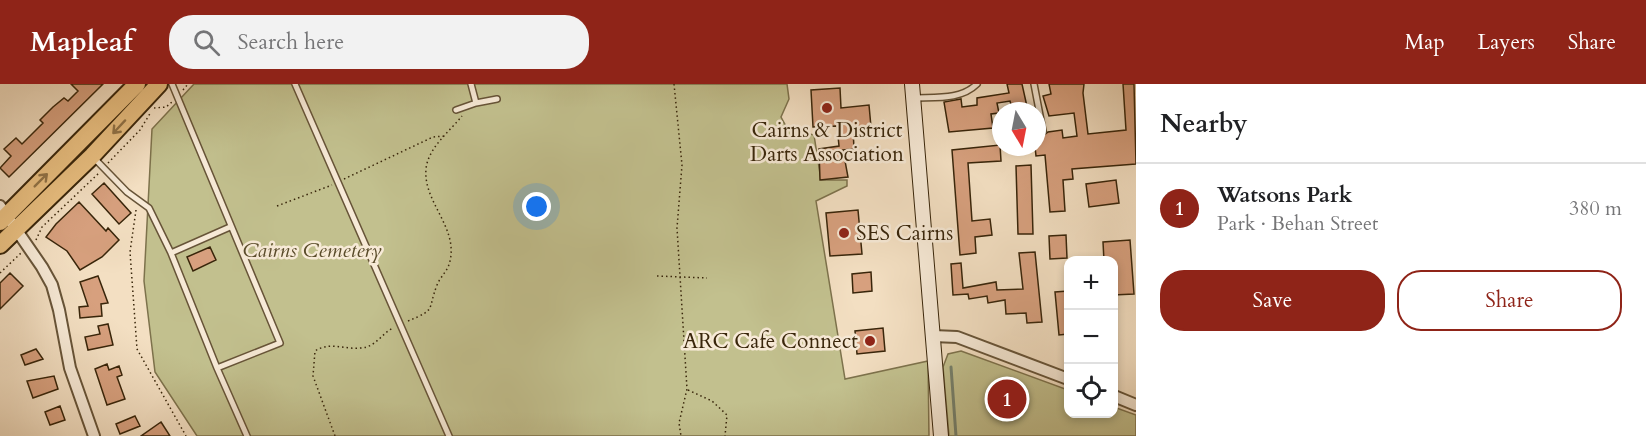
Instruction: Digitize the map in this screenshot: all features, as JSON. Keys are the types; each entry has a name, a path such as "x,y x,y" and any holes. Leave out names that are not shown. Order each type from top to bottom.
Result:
{"main road":[{"path":"0,245 6,218 137,84"},
{"path":"6,218 98,162 159,84"}],"street":[{"path":"912,91 941,436"},
{"path":"6,218 28,245 53,290 70,368 94,436"},
{"path":"933,336 957,337 1064,377"},
{"path":"1118,398 1136,405"}],"lane":[{"path":"172,84 280,343 217,368"},
{"path":"295,84 449,436"},
{"path":"471,84 476,103"},
{"path":"912,91 957,96 971,90 977,84"},
{"path":"1034,84 1037,102"},
{"path":"456,110 497,99"},
{"path":"98,162 137,200 149,208 171,253 247,436"},
{"path":"171,253 230,227"}],"path":[{"path":"0,273 38,238 40,229 98,162 140,130 153,109 166,107 188,84"},
{"path":"674,84 682,165 677,228 687,389 679,423 681,436"},
{"path":"335,436 313,376 315,351 341,345 361,348 371,345 400,324 428,313 433,304 437,284 450,265 452,253 448,231 428,183 426,170 432,149 476,103"},
{"path":"278,206 338,183 433,137 445,136"},
{"path":"137,200 130,252 137,349 186,436"},
{"path":"657,276 707,278"},
{"path":"687,389 712,401 727,414 725,436"}],"green space":[{"name":"Cairns Cemetery","path":"194,84 787,84 789,99 781,117 787,128 814,135 821,180 847,180 847,186 816,201 845,379 928,361 929,436 197,436 155,372 144,281 152,129"},
{"path":"961,351 1064,389 1064,418 1118,418 1118,408 1136,415 1136,436 949,436 943,367 948,354"}],"building":[{"path":"71,84 103,84 9,177 0,168 11,156 4,149 16,138 22,144 43,123 40,120 53,107 64,98 68,101 78,91"},
{"path":"1007,84 1022,84 1026,102 992,102 992,128 949,132 944,102 961,99 962,107 977,105 977,98 1009,93"},
{"path":"1049,84 1084,84 1088,134 1126,130 1123,84 1134,84 1136,164 1072,169 1073,179 1063,180 1065,211 1050,212 1045,156 1046,134 1062,130 1063,138 1077,136 1074,113 1049,116 1043,96 1051,94"},
{"path":"840,88 841,108 869,105 871,127 853,128 854,149 843,150 848,177 820,180 819,149 839,146 837,126 813,127 811,90"},
{"path":"992,146 992,156 1001,156 1001,161 968,163 972,221 990,219 992,235 975,237 976,253 960,255 952,150"},
{"path":"1031,165 1033,234 1018,234 1016,166"},
{"path":"1116,180 1119,203 1089,207 1086,184"},
{"path":"104,183 131,213 119,224 92,194"},
{"path":"79,202 106,231 108,228 119,240 102,257 80,270 67,251 46,237"},
{"name":"SES Cairns","path":"858,210 862,254 830,256 826,213"},
{"path":"1066,235 1067,256 1050,259 1049,236"},
{"path":"1130,240 1134,294 1118,295 1118,256 1104,256 1103,242"},
{"path":"210,247 216,260 193,271 187,257"},
{"path":"1035,252 1042,322 1027,323 1026,313 1006,314 1005,300 988,303 987,296 969,299 968,294 953,295 951,264 961,263 963,288 996,282 997,290 1023,289 1019,253"},
{"path":"871,272 872,291 853,293 852,274"},
{"path":"10,273 23,286 0,309 0,283"},
{"path":"98,276 108,303 101,304 102,316 80,318 79,307 88,306 80,282"},
{"path":"1064,291 1064,334 1059,335 1055,292"},
{"path":"108,324 113,345 88,350 85,337 100,334 98,326"},
{"name":"ARC Cafe Connect","path":"883,328 885,351 857,354 855,331"},
{"path":"36,349 43,359 25,365 21,355"},
{"path":"107,364 109,370 119,366 122,375 117,377 125,399 107,405 95,369"},
{"path":"54,376 58,389 33,398 27,381"},
{"path":"60,406 65,420 50,425 45,412"},
{"path":"135,416 140,426 120,434 116,424"},
{"path":"161,422 170,436 141,436"}],"waterway":[{"path":"951,367 956,436"}],"place":[{"name":"Cairns & District Darts Association","path":"827,108"},
{"name":"SES Cairns","path":"844,233"},
{"name":"ARC Cafe Connect","path":"870,341"},
{"name":"Watsons Park","path":"1007,399"}]}
